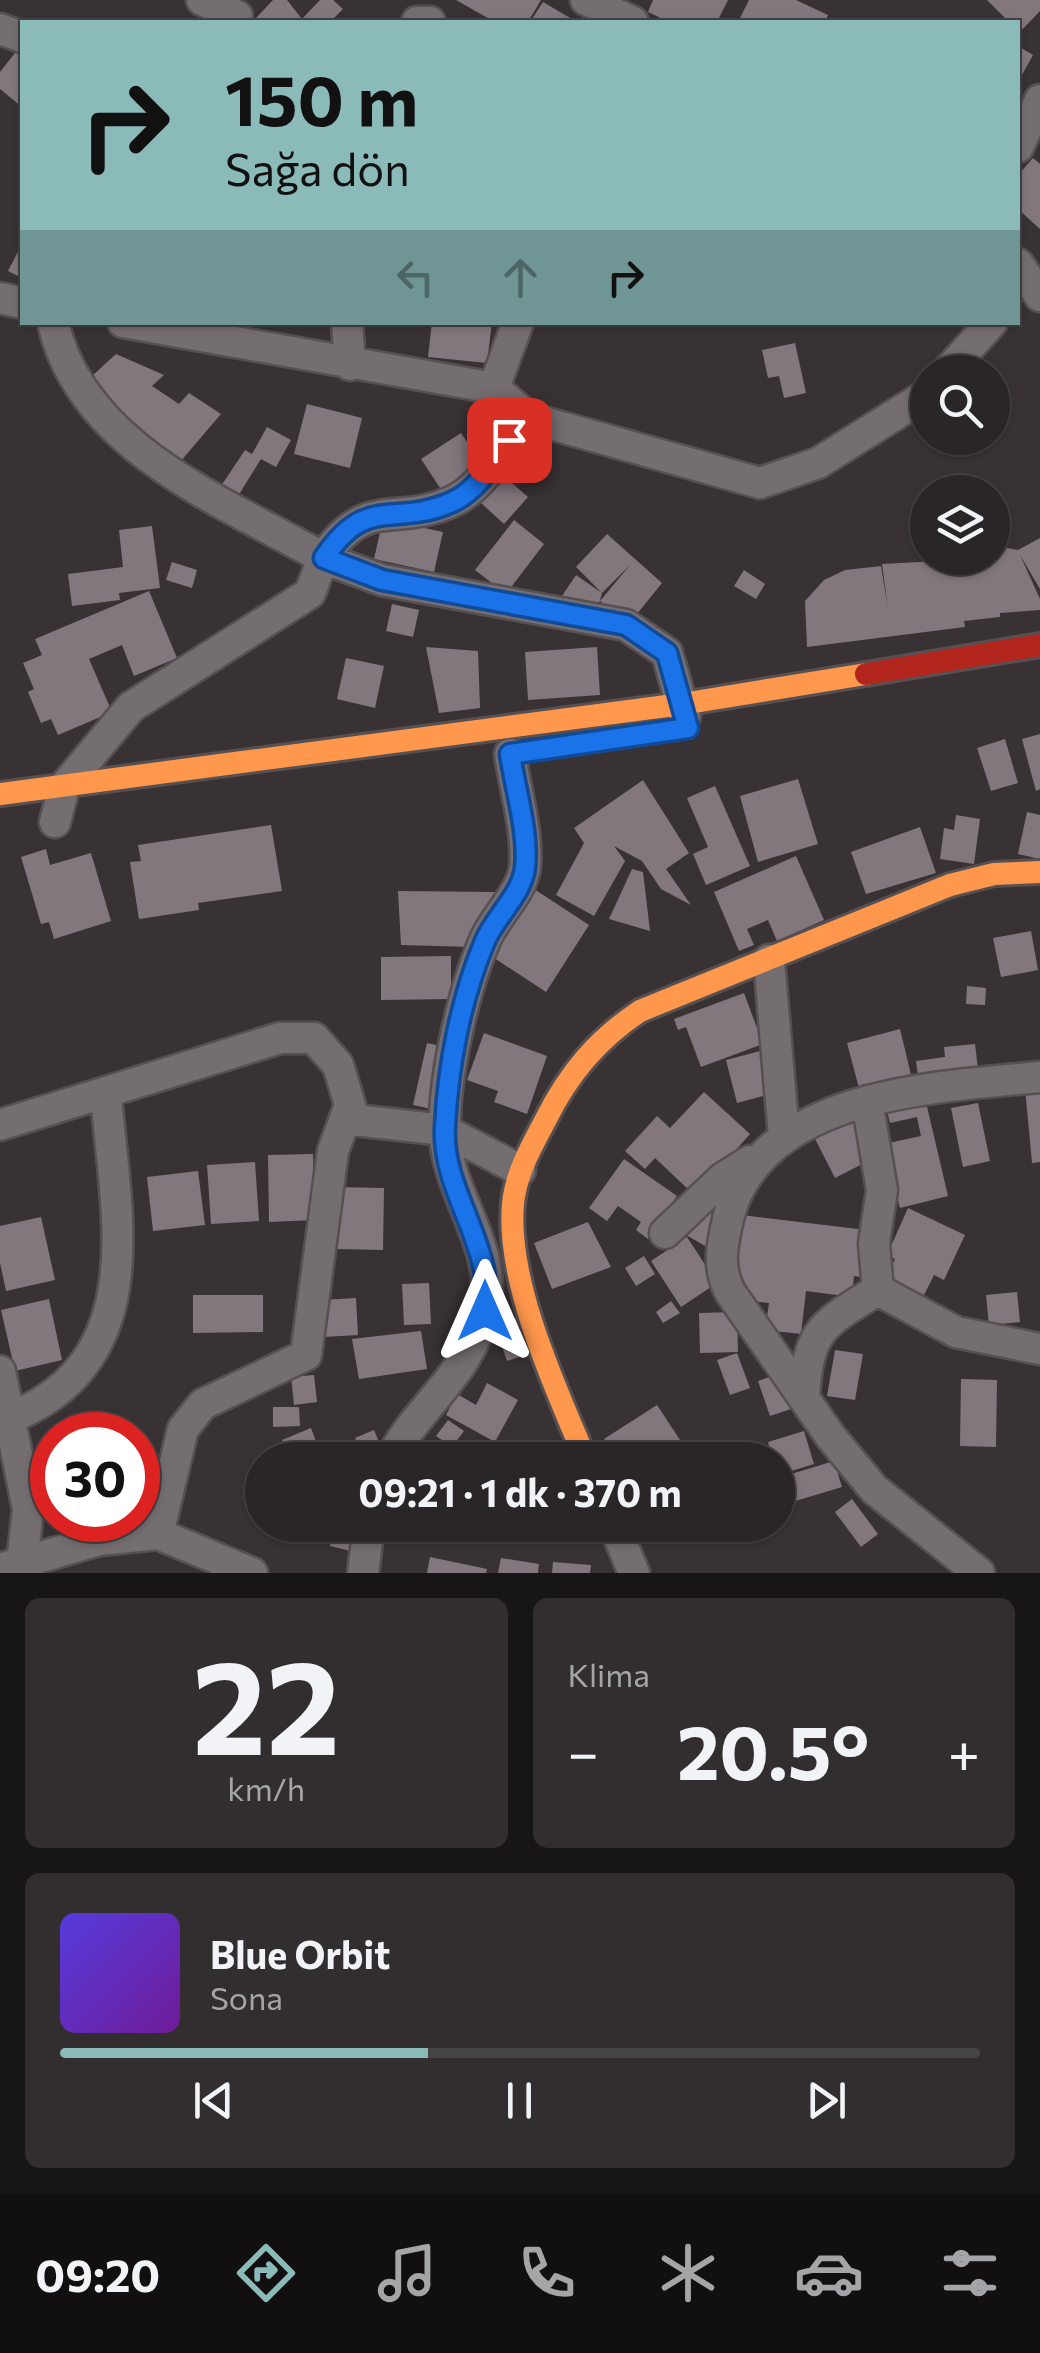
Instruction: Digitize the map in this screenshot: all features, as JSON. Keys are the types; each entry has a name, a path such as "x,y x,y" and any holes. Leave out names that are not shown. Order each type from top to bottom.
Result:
{"main road":[{"path":"0,794 686,722 1040,644"},
{"path":"578,1442 525,1294 514,1242 513,1206 520,1170 568,1075 612,1030 671,997 950,886 994,874 1040,872"}],"street":[{"path":"202,0 241,13"},
{"path":"586,0 620,20"},
{"path":"1020,144 1040,100"},
{"path":"54,325 60,355 122,439 324,558 382,580 626,625 667,653 686,722"},
{"path":"138,325 494,388 529,418 760,482 818,463 910,405"},
{"path":"347,325 350,365"},
{"path":"494,388 517,325"},
{"path":"962,355 989,325"},
{"path":"55,822 64,787 131,707 310,593 324,558 342,530 374,514 453,502 484,475 529,418"},
{"path":"404,1442 447,1389 485,1311 486,1268 448,1157 444,1130 460,1022 471,980 487,934 525,869 510,754"},
{"path":"769,960 776,1144 742,1179 732,1206 720,1266 730,1292 874,1489 979,1573"},
{"path":"0,1125 106,1095 178,1068 299,1035 314,1038 327,1048 348,1090 346,1119 333,1152 306,1355 203,1404 191,1415 183,1429 160,1526"},
{"path":"665,1233 723,1178 776,1144 867,1102 914,1091 1040,1077"},
{"path":"10,1418 61,1393 105,1332 112,1302 117,1228 106,1095"},
{"path":"867,1102 882,1190 874,1242 878,1290"},
{"path":"346,1119 444,1130 520,1170"},
{"path":"804,1398 812,1338 828,1320 878,1290"},
{"path":"878,1290 956,1332 1040,1350"},
{"path":"0,1371 28,1508 14,1569"},
{"path":"160,1535 252,1573"},
{"path":"14,1569 94,1542"},
{"path":"363,1573 366,1542"},
{"path":"621,1542 634,1573"}],"building":[{"path":"273,0 287,0 302,19 320,0 333,0 343,9 332,20 256,18"},
{"path":"456,0 541,0 529,20 491,20"},
{"path":"653,0 728,0 718,20 665,20 648,12"},
{"path":"749,0 796,0 828,15 826,20 739,20"},
{"path":"987,0 1040,0 1040,11 1020,32 1020,20 1007,20"},
{"path":"543,2 574,20 531,20"},
{"path":"20,47 20,105 0,89 0,72"},
{"path":"1020,47 1033,55 1020,78"},
{"path":"1033,158 1040,164 1040,229 1020,211 1020,173"},
{"path":"20,248 20,277 8,271"},
{"path":"432,325 492,325 487,363 428,357"},
{"path":"795,343 806,393 784,398 779,376 768,378 762,350"},
{"path":"116,354 164,375 152,386 179,404 189,393 221,414 180,462 145,444 93,375"},
{"path":"307,404 362,418 350,468 294,454"},
{"path":"267,427 291,440 276,467 261,459 238,496 221,486 245,450 252,454"},
{"path":"461,433 484,468 444,494 421,459"},
{"path":"504,476 528,497 504,524 480,502"},
{"path":"383,519 443,532 434,572 374,559"},
{"path":"514,520 544,544 506,594 475,570"},
{"path":"152,526 160,588 119,593 120,600 72,606 68,574 123,567 119,530"},
{"path":"607,534 662,583 628,625 600,601 630,565 602,593 576,567"},
{"path":"1040,538 1040,589 1020,555 1040,599 1040,610 964,621 965,627 807,647 805,601 824,580 845,570 881,566 888,609 882,564 910,562 910,575 1010,575 1010,548 1018,550"},
{"path":"172,562 197,570 192,588 166,580"},
{"path":"744,570 765,584 756,599 734,586"},
{"path":"576,575 602,593 600,601 587,613 562,596"},
{"path":"149,591 177,658 134,676 122,645 89,659 112,712 58,735 51,719 41,723 28,692 34,689 23,663 42,655 35,639"},
{"path":"392,604 419,610 413,637 386,631"},
{"path":"426,647 478,651 480,708 439,713"},
{"path":"597,647 600,695 528,700 525,652"},
{"path":"346,658 384,666 375,708 337,699"},
{"path":"1040,734 1040,789 1036,791 1022,739"},
{"path":"1005,739 1018,783 991,791 977,748"},
{"path":"798,779 818,844 758,862 740,796"},
{"path":"643,780 689,853 666,869 691,905 661,889 642,861 614,846 625,861 594,916 556,895 584,843 574,828"},
{"path":"715,786 750,866 706,885 693,854 708,847 687,798"},
{"path":"1027,812 1040,815 1040,859 1018,854"},
{"path":"956,815 980,819 974,864 940,859 944,828 954,830"},
{"path":"271,825 282,891 198,903 199,910 139,919 130,862 141,861 138,845"},
{"path":"920,827 936,873 866,894 851,852"},
{"path":"46,849 50,865 91,853 111,921 54,939 49,922 41,924 21,857"},
{"path":"796,856 824,920 777,941 768,920 747,929 754,945 739,951 714,892"},
{"path":"632,869 643,872 650,931 609,919"},
{"path":"531,887 589,925 546,992 488,954"},
{"path":"398,891 497,892 473,947 401,945"},
{"path":"1031,931 1038,970 1001,977 993,938"},
{"path":"451,956 451,999 381,1000 381,957"},
{"path":"967,986 986,988 985,1005 966,1004"},
{"path":"744,993 763,1044 701,1067 686,1027 678,1030 674,1019"},
{"path":"900,1029 912,1079 860,1092 847,1043"},
{"path":"484,1033 547,1056 527,1114 494,1102 498,1091 467,1080"},
{"path":"427,1043 450,1048 436,1110 413,1105"},
{"path":"975,1044 978,1069 918,1077 916,1061 945,1057 944,1047"},
{"path":"760,1051 771,1094 737,1103 726,1060"},
{"path":"1040,1086 1040,1162 1032,1163 1025,1088"},
{"path":"704,1092 750,1134 720,1168 715,1163 690,1191 655,1158 645,1169 625,1151 657,1116 670,1128"},
{"path":"925,1098 948,1196 900,1208 884,1144 921,1136 917,1117 890,1123 886,1107"},
{"path":"978,1103 990,1161 963,1167 951,1108"},
{"path":"852,1110 876,1157 835,1178 811,1131"},
{"path":"313,1154 315,1220 269,1222 268,1155"},
{"path":"624,1159 677,1196 648,1239 636,1230 641,1222 618,1206 607,1221 589,1208"},
{"path":"255,1162 259,1221 211,1224 207,1165"},
{"path":"198,1171 205,1225 153,1231 147,1177"},
{"path":"336,1187 384,1188 383,1250 335,1249"},
{"path":"708,1196 728,1208 707,1247 686,1235"},
{"path":"908,1208 965,1235 944,1280 934,1275 923,1297 885,1280 895,1259 887,1255"},
{"path":"733,1214 866,1230 861,1277 854,1276 852,1297 806,1291 801,1334 765,1330 769,1303 743,1300 745,1283 725,1281"},
{"path":"41,1217 55,1280 6,1291 0,1263 0,1226"},
{"path":"588,1222 611,1267 552,1289 534,1243"},
{"path":"687,1237 717,1283 681,1307 651,1261"},
{"path":"644,1256 655,1274 636,1286 625,1268"},
{"path":"429,1283 431,1324 404,1325 402,1284"},
{"path":"1017,1292 1020,1322 989,1325 986,1295"},
{"path":"193,1295 263,1295 263,1332 193,1333"},
{"path":"356,1298 358,1335 323,1337 321,1300"},
{"path":"49,1299 62,1360 15,1371 1,1310"},
{"path":"671,1301 680,1313 663,1323 656,1312"},
{"path":"737,1312 738,1352 700,1353 699,1313"},
{"path":"522,1316 534,1352 507,1361 495,1325"},
{"path":"421,1331 427,1369 359,1379 352,1339"},
{"path":"835,1350 863,1354 855,1400 827,1396"},
{"path":"737,1353 750,1388 730,1395 717,1360"},
{"path":"781,1373 794,1408 770,1416 758,1381"},
{"path":"314,1375 317,1402 294,1405 291,1377"},
{"path":"961,1379 997,1380 996,1447 960,1446"},
{"path":"487,1383 518,1400 495,1442 446,1415 457,1394 476,1405"},
{"path":"657,1405 681,1442 606,1442 604,1439"},
{"path":"273,1407 299,1407 300,1426 273,1427"},
{"path":"448,1420 464,1431 456,1442 445,1442 436,1436"},
{"path":"311,1428 316,1442 283,1442"},
{"path":"374,1430 379,1442 357,1442 355,1438"},
{"path":"804,1431 814,1464 795,1470 795,1442 768,1442"},
{"path":"834,1461 842,1487 795,1501 795,1473"},
{"path":"852,1499 878,1534 861,1547 835,1512"},
{"path":"331,1542 353,1542 351,1551 330,1546"},
{"path":"430,1557 487,1569 486,1573 427,1573"},
{"path":"501,1558 539,1564 538,1573 498,1573"},
{"path":"553,1562 591,1565 590,1573 552,1573"}],"traffic: slow":[{"path":"0,794 682,704 866,674"},
{"path":"578,1442 525,1301 513,1234 513,1204 521,1170 555,1102 575,1072 597,1046 640,1011 950,885 994,874 1040,872"}],"traffic: jam":[{"path":"866,674 1040,645"}],"route":[{"path":"485,1311 486,1268 448,1157 444,1130 460,1022 471,980 487,934 525,869 510,754 688,728 667,653 626,625 382,580 324,558 342,530 374,514 416,511 453,502 484,475 509,440"}]}
